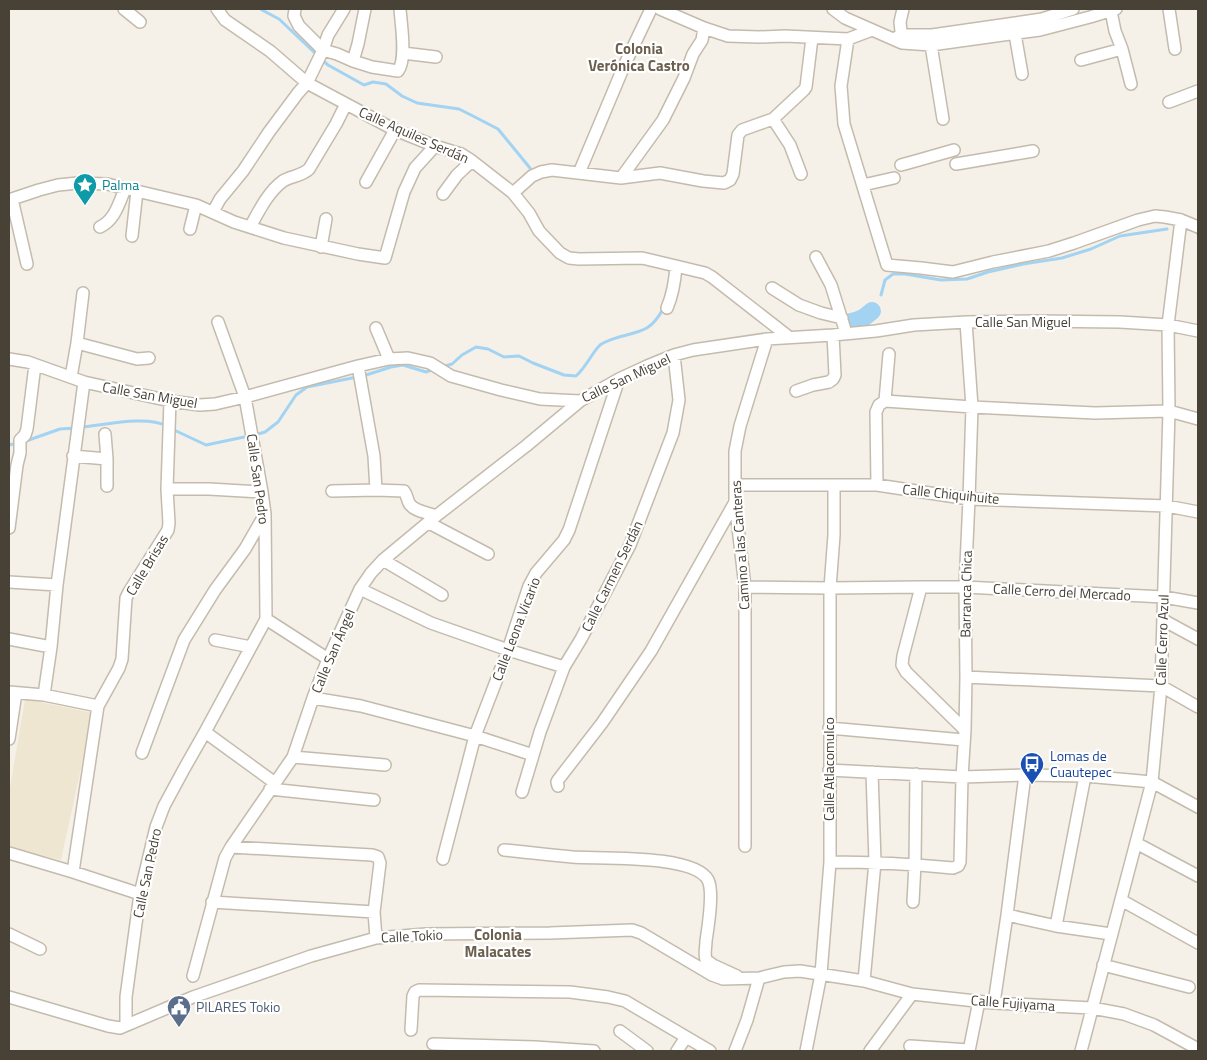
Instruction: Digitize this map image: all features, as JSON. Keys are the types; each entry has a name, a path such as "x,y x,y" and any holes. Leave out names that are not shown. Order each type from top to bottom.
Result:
{"street":[{"path":"124,9 140,22"},
{"name":"Calle Aquiles Serdán","path":"217,9 225,20 270,51 307,83 395,130 434,146 461,154 472,161 513,193 529,213 539,231 560,253 569,258 579,259 642,258 698,271 712,277 788,337"},
{"path":"213,212 220,199 243,171 269,132 307,83 328,35 344,9"},
{"path":"353,61 365,9"},
{"path":"291,11 299,26 323,50 353,61 398,71 403,53 400,9"},
{"path":"579,173 624,66 651,9"},
{"path":"660,9 728,36 848,39 872,30"},
{"path":"833,9 845,18 872,30 899,39 931,45 1012,29 1040,14 1073,9"},
{"path":"899,39 902,9"},
{"path":"1168,9 1175,49"},
{"path":"899,39 1065,24 1114,10 1115,32 1122,48 1131,84"},
{"path":"621,178 663,120 684,78 693,54 702,40 704,28"},
{"path":"1012,29 1022,74"},
{"path":"513,193 532,176 552,170 621,178 660,173 703,181 724,183 730,180 733,174 738,136 742,130 773,119 802,93 806,87 812,38"},
{"path":"848,39 841,86 844,124 887,265 953,272 1049,251 1138,220 1155,216 1165,216 1181,220 1198,227"},
{"path":"931,45 943,120"},
{"path":"1081,60 1122,48"},
{"path":"403,53 436,57"},
{"path":"1169,102 1198,91"},
{"path":"250,227 263,204 283,182 309,170 346,104"},
{"path":"773,119 790,145 801,174"},
{"path":"366,182 395,130"},
{"path":"27,264 10,200 58,185 78,183 107,184 196,205 234,222 284,238 385,258 404,192 415,168 434,146"},
{"path":"901,165 954,150"},
{"path":"956,164 1033,151"},
{"path":"443,194 457,175 472,161"},
{"path":"863,185 894,178"},
{"path":"100,227 112,219 125,189"},
{"path":"132,236 138,191"},
{"path":"190,229 196,205"},
{"path":"321,246 326,219"},
{"name":"Calle Cerro Azul","path":"1081,1051 1152,782 1161,686 1169,412 1168,325 1181,220"},
{"path":"816,257 831,285 846,333"},
{"path":"667,308 675,282 676,266"},
{"path":"772,288 799,305 842,318"},
{"path":"71,377 83,293"},
{"name":"Calle San Pedro","path":"126,1025 126,997 140,894 158,820 266,619 265,514 262,492 245,398 218,322"},
{"name":"Calle San Miguel","path":"9,359 28,362 84,382 170,401 200,405 245,398 388,359 408,358 425,362 450,376 501,390 540,399 580,402 619,379 674,355 693,350 767,339 833,335 914,325 966,322 1120,322 1168,325 1198,331"},
{"name":"Barranca Chica","path":"915,864 953,868 958,866 960,862 966,677 964,587 970,499 972,407 966,322"},
{"path":"376,328 388,359"},
{"path":"796,391 829,382 835,375 833,335"},
{"name":"Camino a las Canteras","path":"745,846 745,587 735,502 735,450 740,426 767,339"},
{"path":"77,343 137,359 149,358"},
{"path":"885,401 889,354"},
{"name":"Calle Carmen Serdán","path":"522,792 540,732 564,667 581,639 630,545 673,433 679,400 674,355"},
{"path":"9,528 17,443 25,436 28,429 35,365"},
{"path":"358,368 374,456 376,490"},
{"name":"Calle Leona Vicario","path":"443,859 475,736 508,650 529,586 536,573 564,540 569,530 619,379"},
{"path":"44,695 84,382"},
{"name":"Calle Brisas","path":"73,872 98,706 122,660 126,598 168,530 167,489 170,401"},
{"path":"877,485 876,412 879,405 885,401 1095,413 1169,412 1198,419"},
{"name":"Calle San Ángel","path":"193,976 225,858 231,846 293,757 328,659 360,589 371,573 384,560 580,402"},
{"path":"105,434 107,486"},
{"path":"74,456 107,459"},
{"name":"Calle Chiquihuite","path":"735,485 877,485 970,499 1167,506 1198,512"},
{"name":"Calle Atlacomulco","path":"806,1051 821,974 830,862 830,588 834,535 834,485"},
{"path":"167,489 262,492"},
{"path":"332,491 404,491 409,504 413,508 488,554"},
{"path":"558,786 556,782 602,723 651,650 735,502"},
{"path":"142,753 184,640 215,590 245,549 265,514"},
{"path":"384,560 442,595"},
{"path":"9,582 57,585"},
{"name":"Calle Cerro del Mercado","path":"745,587 964,587 1164,597 1198,603"},
{"path":"921,587 902,665 906,672 964,735"},
{"path":"360,589 431,623 564,667"},
{"path":"266,619 328,659"},
{"path":"1163,620 1198,639"},
{"path":"9,639 51,647"},
{"path":"215,640 252,647"},
{"path":"966,677 1161,686 1198,707"},
{"path":"9,738 12,692 44,695 98,706"},
{"path":"313,698 361,706 475,736 533,755"},
{"path":"829,728 964,735"},
{"path":"205,732 272,786 374,800"},
{"path":"293,757 384,765"},
{"path":"829,770 962,777 1085,776 1152,782 1198,807"},
{"path":"864,981 875,862 872,772"},
{"path":"913,902 916,774"},
{"path":"994,1003 1025,775"},
{"path":"1056,926 1085,776"},
{"path":"1136,843 1198,876"},
{"path":"231,846 372,855 378,857 380,862 374,912 376,938"},
{"path":"504,850 574,857 656,860 694,869 706,877 709,882 710,903 706,960 743,978"},
{"path":"9,853 140,894"},
{"path":"830,862 915,864"},
{"path":"1122,900 1198,944"},
{"path":"212,902 374,912"},
{"path":"1007,915 1056,926 1111,934"},
{"name":"Calle Tokio","path":"9,997 120,1028 193,997 311,956 376,938 426,934 550,934 632,930 641,933 712,975 723,979 758,978 784,972 800,971 821,974"},
{"path":"9,934 40,949"},
{"path":"1103,965 1189,987"},
{"name":"Calle Fujiyama","path":"821,974 864,981 912,994 994,1003 1092,1008 1124,1014 1154,1025 1198,1049"},
{"path":"735,1051 747,1020 758,978"},
{"path":"411,1030 414,996 415,992 419,990 570,992 625,1001 710,1051"},
{"path":"870,1051 912,994"},
{"path":"910,1046 969,1050 979,1001"},
{"path":"620,1031 646,1051"},
{"path":"677,1051 686,1037"},
{"path":"432,1044 594,1051"}],"shaded area":[{"path":"25,699 93,713 61,860 9,847 9,794"}],"waterway":[{"path":"262,10 279,19 317,55"},
{"path":"321,59 328,65 364,85 373,82 386,84 402,96 417,103 459,109 498,129 530,168"},
{"path":"881,295 885,280 893,274 941,280 967,279 1023,264 1062,258 1091,249 1120,236 1167,229"},
{"path":"1184,229 1194,230 1198,234"},
{"path":"442,367 452,364 462,355 476,347 488,349 504,357 519,356 564,375 576,376 600,345 609,340 645,329 654,322 663,309"},
{"path":"851,322 857,321 872,311"},
{"path":"363,376 403,365 426,372 434,369"},
{"path":"255,435 265,432 278,422 296,395 307,387 357,377"},
{"path":"82,427 137,421 148,421 167,426"},
{"path":"26,441 60,429 76,428"},
{"path":"172,429 206,445 249,436"},
{"path":"9,445 18,443"}],"place":[{"name":"Palma","path":"85,206"},
{"name":"Lomas de Cuautepec","path":"1032,785"},
{"name":"PILARES Tokio","path":"179,1028"}],"district":[{"name":"Colonia Verónica Castro","path":"639,58"},
{"name":"Colonia Malacates","path":"498,944"}]}
